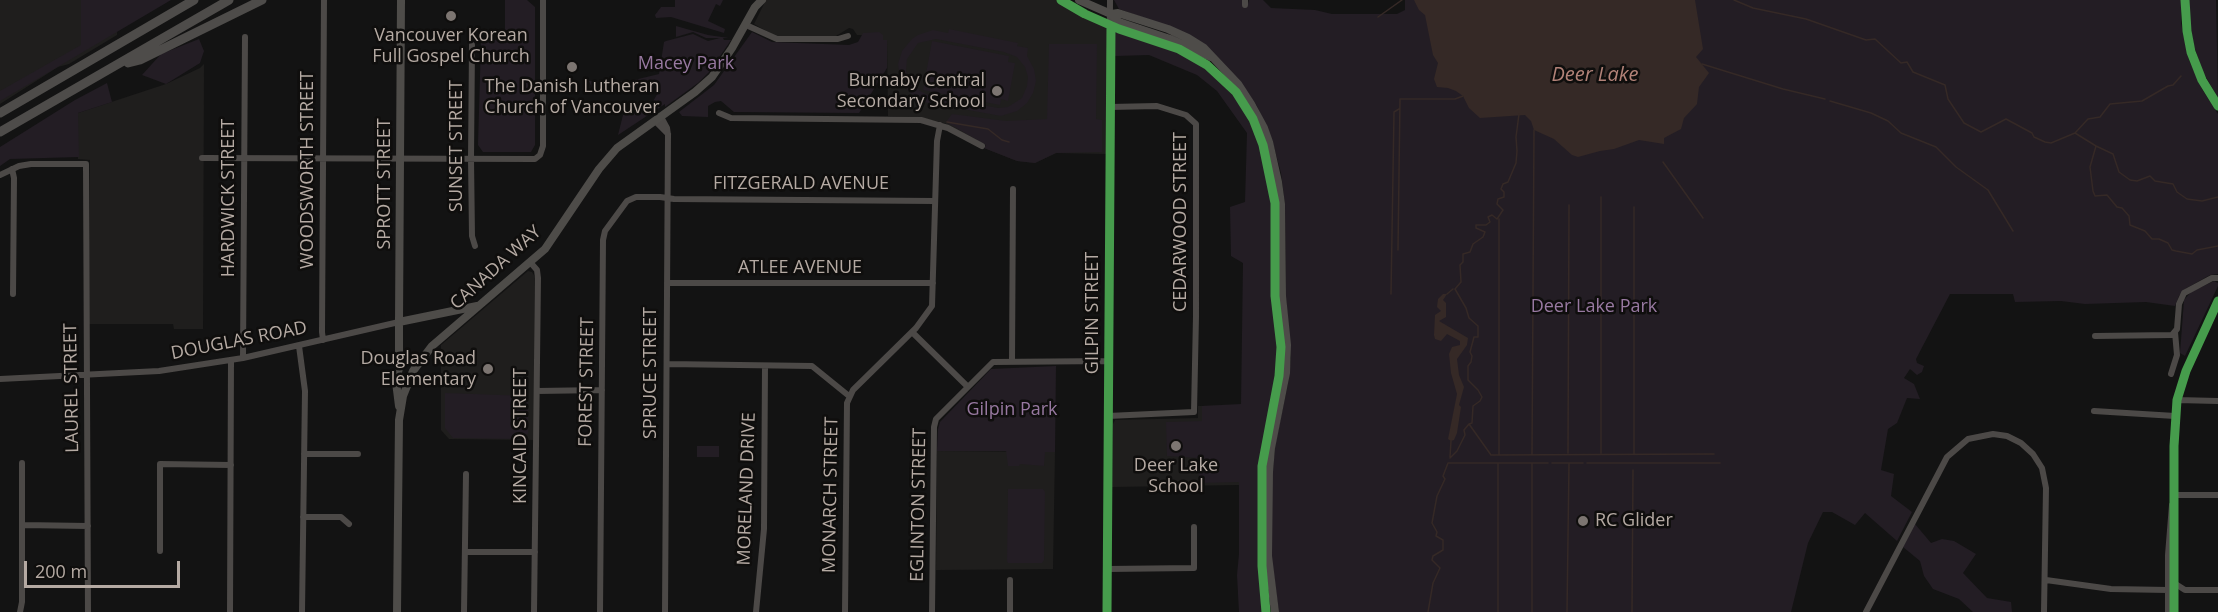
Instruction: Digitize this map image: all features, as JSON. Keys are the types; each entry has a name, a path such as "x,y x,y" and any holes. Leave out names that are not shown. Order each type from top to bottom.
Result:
{"highway":[{"path":"0,113 194,0"},
{"path":"0,132 229,0"},
{"path":"111,69 140,60 262,0"}],"main road":[{"name":"SPROTT STREET","path":"400,409 396,382 399,368 401,0"},
{"name":"CANADA WAY","path":"397,612 400,409 407,384 419,362 432,346 530,262 554,238 608,157 695,92 712,76 746,25 756,3 762,0"},
{"path":"1079,0 1110,14 1119,22 1170,39 1211,57 1238,84 1258,116 1269,142 1280,193 1282,296 1287,361 1271,448 1269,472 1268,556 1275,612"},
{"name":"DOUGLAS ROAD","path":"399,322 480,305"},
{"name":"SPROTT STREET","path":"399,368 407,384"}],"street":[{"name":"WOODSWORTH STREET","path":"323,340 324,0"},
{"path":"202,158 530,159 540,155 543,146 543,0"},
{"name":"GILPIN STREET","path":"1107,612 1110,0"},
{"path":"2185,0 2191,52 2202,80 2218,106"},
{"path":"746,25 777,39 838,39 848,36"},
{"name":"HARDWICK STREET","path":"243,358 245,38"},
{"name":"SUNSET STREET","path":"472,45 472,236 475,246"},
{"name":"CEDARWOOD STREET","path":"1108,416 1190,414 1195,409 1197,172 1196,124 1186,115 1157,106 1110,107"},
{"path":"719,113 731,118 926,121 940,125 982,146"},
{"name":"SPRUCE STREET","path":"658,119 668,135 665,612"},
{"name":"MONARCH STREET","path":"844,612 849,396 858,384 912,332 932,306 937,141 940,125"},
{"name":"LAUREL STREET","path":"12,169 31,164 86,164 88,612"},
{"path":"0,175 12,169 14,178 14,294"},
{"path":"1012,362 1013,189"},
{"name":"FOREST STREET","path":"600,612 604,235 631,199 636,197 667,198"},
{"name":"FITZGERALD AVENUE","path":"667,198 935,201"},
{"name":"KINCAID STREET","path":"530,262 537,270 538,279 534,612"},
{"path":"2171,374 2177,355 2175,333 2178,327 2179,304 2184,293 2212,278 2218,278"},
{"name":"ATLEE AVENUE","path":"667,283 933,283"},
{"path":"2174,612 2177,400 2186,371 2218,301"},
{"name":"DOUGLAS ROAD","path":"0,379 159,371 243,358 399,322"},
{"path":"912,332 967,386"},
{"path":"2095,336 2167,336 2175,333"},
{"path":"299,346 305,391 302,612"},
{"path":"230,612 231,360"},
{"name":"EGLINTON STREET","path":"932,612 934,427 936,419 991,363 1109,361"},
{"path":"667,364 812,366 849,396"},
{"name":"MORELAND DRIVE","path":"756,612 764,529 765,366"},
{"path":"537,391 602,390"},
{"path":"2177,400 2218,400"},
{"path":"2094,411 2175,416"},
{"path":"1866,612 1947,457 1968,439 1984,435 2001,435 2021,443 2033,454 2042,468 2046,488 2044,612"},
{"path":"304,454 358,454"},
{"path":"20,612 22,602 21,464"},
{"path":"160,551 160,464 231,465"},
{"path":"464,612 466,474"},
{"path":"2174,497 2218,495"},
{"path":"2168,612 2170,522 2174,497"},
{"path":"303,517 341,517 349,524"},
{"path":"22,525 88,526"},
{"path":"1107,569 1194,568 1194,527"},
{"path":"465,552 535,552"},
{"path":"1010,580 1010,612"},
{"path":"2046,580 2111,589 2168,590"},
{"path":"2174,582 2185,590 2218,590"},
{"path":"2168,590 2174,582"},
{"path":"2168,590 2174,599"},
{"path":"2174,599 2185,590"}],"shaded area":[{"path":"0,0 117,0 117,35 69,64 58,67 0,104"},
{"name":"Burnaby Central Secondary School","path":"766,0 1066,0 1104,20 1107,24 1106,154 1056,153 1035,163 1017,161 984,148 986,145 944,123 917,117 888,116 887,41 883,40 883,35 857,35 853,29 849,28 836,36 775,36 754,24"},
{"path":"204,64 203,329 174,329 173,324 88,324 90,160 78,159 78,113 166,84"},
{"name":"Douglas Road Elementary","path":"528,271 532,272 535,277 534,440 449,439 441,430 441,345"},
{"name":"Deer Lake School","path":"1241,405 1239,485 1112,487 1113,424 1115,420 1198,418 1198,406"},
{"path":"937,451 1055,452 1053,569 936,570"}],"green space":[{"path":"81,0 171,0 0,101 0,91 81,45"},
{"path":"505,0 527,0 535,7 535,145 531,152 483,152 478,145 481,41 505,39"},
{"path":"675,0 723,0 720,6 716,4 708,21 725,29 724,33 671,17 656,18 655,15 661,7 675,7"},
{"name":"Deer Lake Park","path":"1114,0 1243,0 1247,7 1249,0 1263,0 1271,8 1315,10 1332,14 1397,14 1405,10 1405,0 2181,0 2181,23 2189,60 2202,89 2218,114 2218,274 2210,275 2185,289 2175,306 2146,302 2085,304 2061,301 2015,302 2013,294 1950,294 1916,359 1917,363 1924,366 1922,372 1917,375 1910,369 1904,378 1914,384 1920,399 1907,398 1897,423 1888,429 1881,470 1894,474 1891,496 1912,512 1897,541 1865,513 1855,525 1832,512 1823,512 1808,543 1791,612 1279,612 1271,555 1272,482 1275,445 1288,384 1291,357 1286,299 1285,205 1281,173 1272,140 1257,106 1247,91 1178,30 1119,9"},
{"path":"2189,0 2216,0 2218,98 2203,72 2194,46"},
{"name":"Macey Park","path":"676,26 731,40 710,71 698,83 665,107 665,104 618,135 623,115 652,103 659,91 657,84 594,92 589,81 630,81 659,74 664,42 693,34 708,41 720,38 706,38 693,32 676,37"},
{"path":"1121,27 1169,42 1194,53 1217,70 1247,103 1261,130 1274,177 1278,211 1278,291 1283,340 1283,369 1265,469 1264,557 1269,612 1239,612 1237,575 1239,482 1199,483 1199,458 1167,456 1166,422 1202,421 1202,406 1241,404 1243,263 1231,256 1230,207 1245,202 1247,133 1217,91 1197,75 1149,55 1115,56 1115,31"},
{"path":"949,29 1018,43 1017,46 1028,48 1027,56 1034,69 1036,81 1027,103 1017,111 1001,116 913,100 914,97 904,86 900,77 898,64 902,51 918,35 933,30 948,33","holes":["936,39 1004,52 1017,57 1025,67 1028,77 1022,98 1008,107 998,108 928,95 920,91 909,79 906,71 907,59 918,43"]},
{"path":"752,32 772,42 849,45 858,42 863,33 879,32 883,35 883,40 887,40 887,68 859,113 734,112 721,101 708,106 708,117 682,116 679,112 714,85"},
{"path":"199,39 204,51 200,63 166,84 142,75 161,54"},
{"path":"932,41 1009,56 1008,62 1015,63 1008,101 1001,99 1000,105 923,90"},
{"path":"1049,44 1097,44 1096,119 1102,120 1102,152 1056,153 1035,163 1017,161 984,148 986,145 946,122 952,114 1006,121 1047,119"},
{"path":"107,83 112,102 78,113 79,157 10,159 0,166 0,147 75,100"},
{"path":"2214,281 2218,283 2218,286 2185,356 2180,353 2184,300 2191,292"},
{"name":"Gilpin Park","path":"1056,366 1055,452 1045,452 1044,466 1020,464 1019,466 1008,466 1006,451 937,451 940,422 991,369"},
{"path":"445,393 528,396 528,434 519,433 519,439 453,438 445,428"},
{"path":"697,446 719,446 719,457 697,457"},
{"path":"1008,489 1043,489 1045,492 1044,560 1042,563 1008,563 1007,561"},
{"path":"1915,524 1931,543 1942,539 1954,541 1976,554 1963,573 1987,598 2011,602 2012,612 1973,612 1959,599 1933,589 1924,576 1920,561 1903,547"}],"water":[{"name":"Deer Lake","path":"1414,0 1695,0 1703,49 1696,57 1709,73 1699,87 1697,104 1684,118 1681,129 1664,138 1664,144 1639,140 1614,149 1578,157 1572,155 1554,139 1534,130 1531,121 1525,115 1480,118 1469,108 1463,96 1448,88 1437,87 1434,79 1438,63 1433,55 1425,15 1419,10"},
{"path":"1443,294 1447,294 1443,300 1446,303 1446,317 1439,321 1468,338 1467,345 1457,359 1459,375 1464,387 1459,405 1461,407 1457,433 1451,441 1448,439 1457,394 1449,354 1452,347 1460,345 1460,341 1447,334 1441,341 1435,339 1435,315 1441,311 1437,307 1438,299"}],"waterway":[{"path":"1378,17 1402,0"},
{"path":"1734,0 1753,8 1806,19 1866,40 1875,39 1901,63 1907,62 1913,72 1945,85 1948,99 1964,123 1981,132 2006,119 2045,142 2051,143 2075,133 2096,146 2090,167 2095,196 2107,195 2129,216 2130,225 2145,231 2152,239 2168,243 2172,250 2176,251 2192,254 2197,250 2218,246"},
{"path":"1702,64 1783,89 1825,99"},
{"path":"2075,133 2088,119 2100,117 2110,104 2142,101 2173,85 2181,76"},
{"path":"1398,250 1400,99 1455,99 1463,96"},
{"path":"1830,101 1871,113 1888,121 1901,133 1936,147 1956,167 1988,190 2013,231"},
{"path":"1391,294 1394,112 1399,109"},
{"path":"1450,458 1457,451 1465,435 1464,430 1472,423 1473,406 1482,397 1468,380 1468,366 1472,356 1470,352 1474,337 1478,337 1478,326 1469,318 1455,289 1461,282 1460,265 1463,262 1463,254 1470,252 1473,244 1483,237 1485,232 1476,228 1476,225 1486,225 1490,222 1488,217 1492,215 1497,219 1503,210 1497,204 1498,199 1504,197 1501,189 1503,184 1508,182 1516,163 1519,114"},
{"path":"947,122 988,129 1002,140 1009,142"},
{"path":"1532,455 1534,130"},
{"path":"2096,146 2113,154 2119,172 2130,180 2137,181 2150,176 2155,181 2173,184 2177,192 2187,199 2202,201 2218,197"},
{"path":"1663,162 1703,218"},
{"path":"1601,197 1601,453"},
{"path":"1568,453 1569,205"},
{"path":"1634,207 1634,453"},
{"path":"1499,219 1499,454"},
{"path":"1447,294 1453,289"},
{"path":"1469,424 1491,455 1714,454"},
{"path":"1450,457 1451,441"},
{"path":"1428,612 1433,583 1440,568 1432,560 1433,556 1443,550 1443,540 1436,536 1437,532 1432,523 1437,496 1445,479 1443,476 1448,463 1548,463"},
{"path":"1498,463 1498,612"},
{"path":"1532,463 1532,612"},
{"path":"1552,463 1583,463"},
{"path":"1567,612 1569,463"},
{"path":"1587,463 1720,463"},
{"path":"1632,612 1633,470"}],"cycle path":[{"path":"1061,0 1119,29 1179,49 1207,65 1236,92 1253,119 1263,145 1275,203 1275,296 1281,347 1279,376 1262,466 1262,566 1266,612"},
{"path":"2185,0 2191,52 2202,80 2218,106"},
{"path":"1107,612 1111,26"},
{"path":"2174,612 2174,446 2177,400 2186,371 2218,301"}],"place":[{"name":"Vancouver Korean Full Gospel Church","path":"451,16"},
{"name":"The Danish Lutheran Church of Vancouver","path":"572,67"},
{"name":"Burnaby Central Secondary School","path":"997,91"},
{"name":"Douglas Road Elementary","path":"488,369"},
{"name":"Deer Lake School","path":"1176,446"},
{"name":"RC Glider","path":"1583,521"}]}
